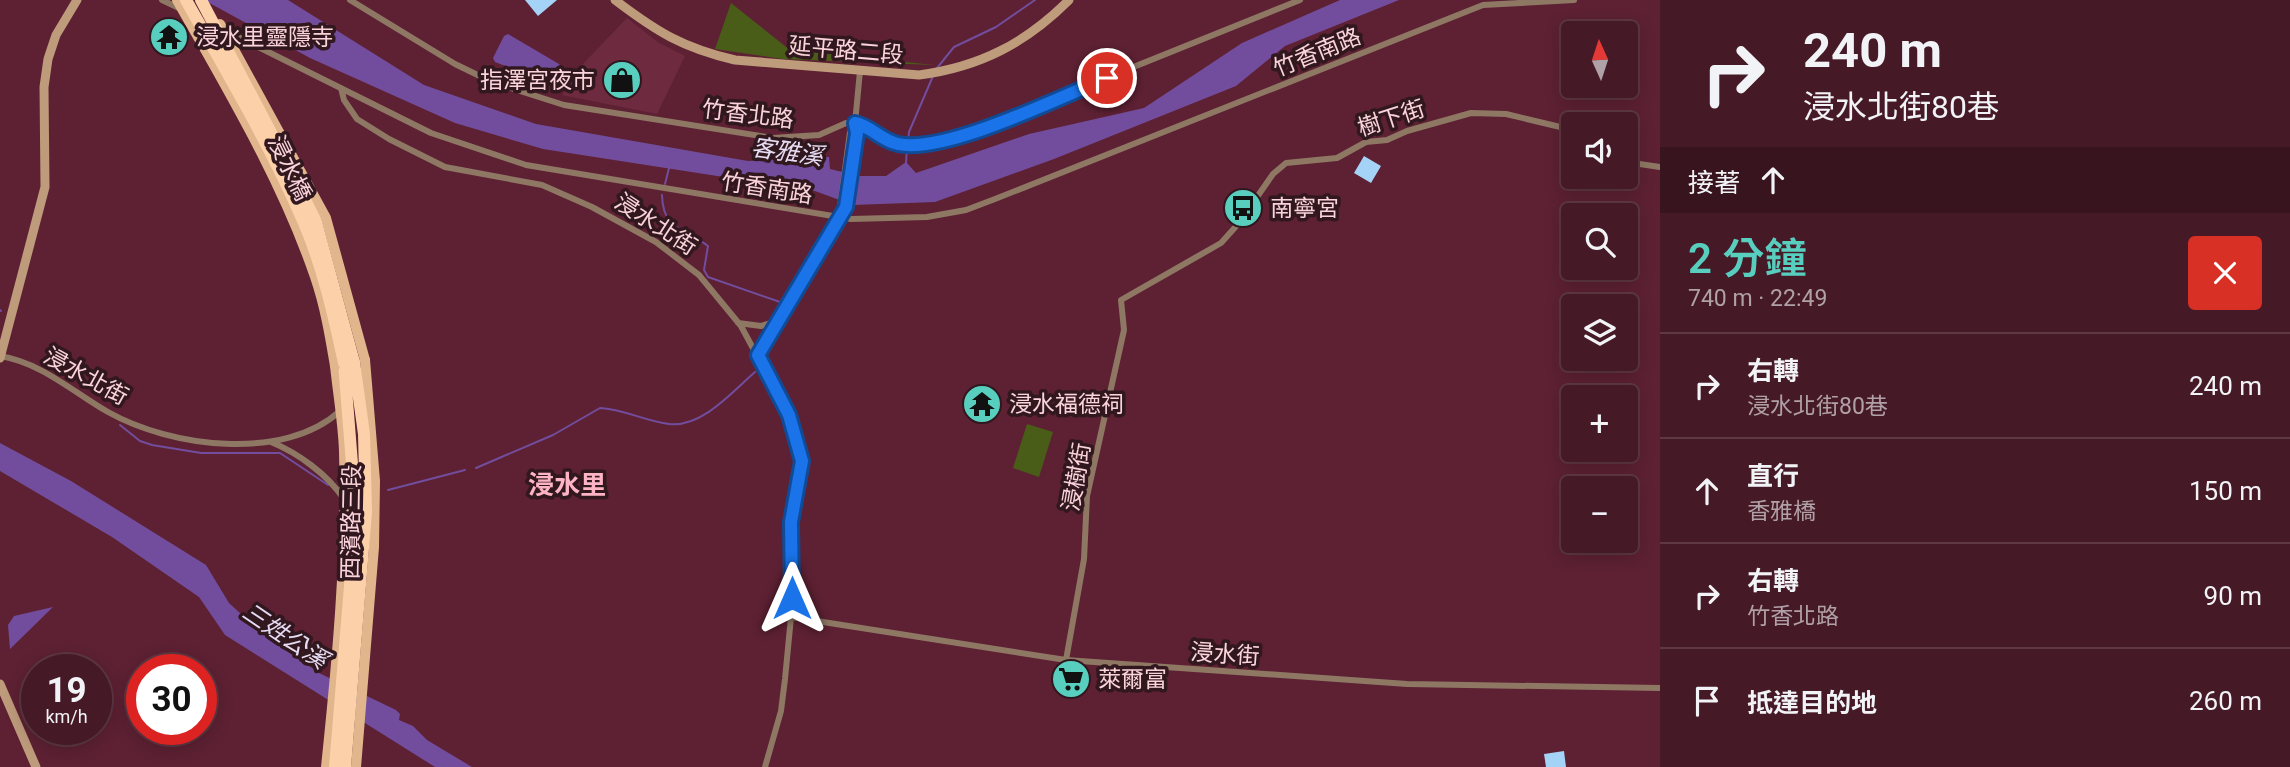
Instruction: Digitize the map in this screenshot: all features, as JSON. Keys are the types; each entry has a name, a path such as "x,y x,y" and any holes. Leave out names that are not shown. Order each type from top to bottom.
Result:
{"highway":[{"name":"浸水橋","path":"186,0 279,168 306,226 350,363"},
{"name":"浸水橋","path":"201,0 288,163 316,222 350,363"},
{"path":"335,767 354,677 356,514 350,363"},
{"path":"345,767 346,713"}],"main road":[{"name":"浸水橋","path":"177,0 257,147 298,231 350,363"},
{"name":"浸水橋","path":"207,0 326,218 350,363"},
{"name":"西濱路三段","path":"346,713 337,659 344,499 344,449 340,411 350,363"},
{"name":"西濱路三段","path":"346,713 374,547 375,481 350,363"},
{"path":"326,767 346,713"},
{"path":"346,713 356,767"}],"street":[{"name":"浸水北街","path":"77,0 55,35 48,59 44,87 45,187 0,357 52,375 107,412 162,434 214,443 295,437 325,425 340,411"},
{"name":"竹香南路","path":"162,0 431,133 526,165 839,217 927,218 966,210 1483,5 1574,0"},
{"name":"竹香北路","path":"350,0 492,82 564,105 774,138 819,135 846,123 855,123"},
{"name":"延平路二段","path":"615,0 655,31 705,53 735,60 919,75 948,71 994,55 1027,37 1069,0"},
{"path":"855,123 866,125 883,139 899,144 916,145 962,136 1300,0"},
{"path":"758,355 834,232 843,207 860,71"},
{"name":"浸水北街","path":"341,88 344,100 358,119 389,139 445,167 542,185 592,207 656,242 699,275 738,323 758,355 789,415 802,461 791,522 791,617 781,711 765,767"},
{"name":"樹下街","path":"1121,300 1221,243 1273,174 1286,163 1337,158 1366,142 1387,140 1452,117 1489,112 1561,127"},
{"path":"1638,164 1660,167"},
{"name":"浸樹街","path":"1066,660 1084,559 1087,496 1124,330 1121,300"},
{"path":"738,323 761,326 779,320"},
{"path":"269,441 285,447 333,482 344,499"},
{"name":"浸水街","path":"791,617 1066,660 1407,684 1660,688"},
{"path":"0,684 36,767"}],"shaded area":[{"name":"客雅溪","path":"204,0 288,0 424,85 536,124 748,161 829,157 830,169 859,176 886,176 906,162 916,173 1029,134 1144,108 1242,43 1340,0 1399,0 1285,46 1236,86 1054,159 935,202 853,205 815,191 543,149 455,123 310,58"},
{"name":"指澤宮夜市","path":"627,18 659,43 685,56 657,114 562,95 581,66"},
{"path":"508,34 559,64 562,69 558,80 549,83 495,62 493,58 504,36"},
{"name":"三姓公溪","path":"0,443 71,481 206,565 229,603 266,637 321,674 396,710 400,714 399,720 413,726 427,740 472,767 435,767 225,635 199,597 112,537 0,471"},
{"path":"53,607 10,649 8,625 14,616"}],"green space":[{"path":"731,3 790,50 934,65 783,59 715,49"},
{"path":"1027,424 1053,432 1039,477 1013,468"}],"building":[{"path":"525,0 557,0 538,16"},
{"name":"浸水里靈隱寺","path":"172,26 178,32 175,35 183,44 176,50 168,42 164,46 158,40"},
{"path":"1364,156 1381,166 1371,183 1354,173"},
{"path":"1564,751 1566,767 1546,767 1544,754"}],"waterway":[{"path":"937,68 954,47 996,27 1035,0"},
{"path":"908,142 909,132 933,76"},
{"path":"906,163 907,148"},
{"path":"665,184 669,168"},
{"path":"662,195 663,207 671,222 708,246 704,270 708,277 780,302"},
{"path":"476,468 553,435 600,408 669,424 693,420 716,407 755,372"},
{"path":"120,425 140,441 152,445 201,453 280,453 328,485"},
{"path":"388,490 465,470"}],"place":[{"name":"浸水里靈隱寺","path":"169,37"},
{"name":"指澤宮夜市","path":"622,80"},
{"name":"南寧宮","path":"1243,208"},
{"name":"浸水福德祠","path":"982,404"},
{"name":"萊爾富","path":"1071,679"}],"district":[{"name":"浸水里","path":"567,485"}],"route":[{"path":"792,598 791,522 802,461 789,415 758,355 834,232 846,207 857,133 855,123 866,125 874,134 899,144 931,144 962,136 1107,78"}]}
